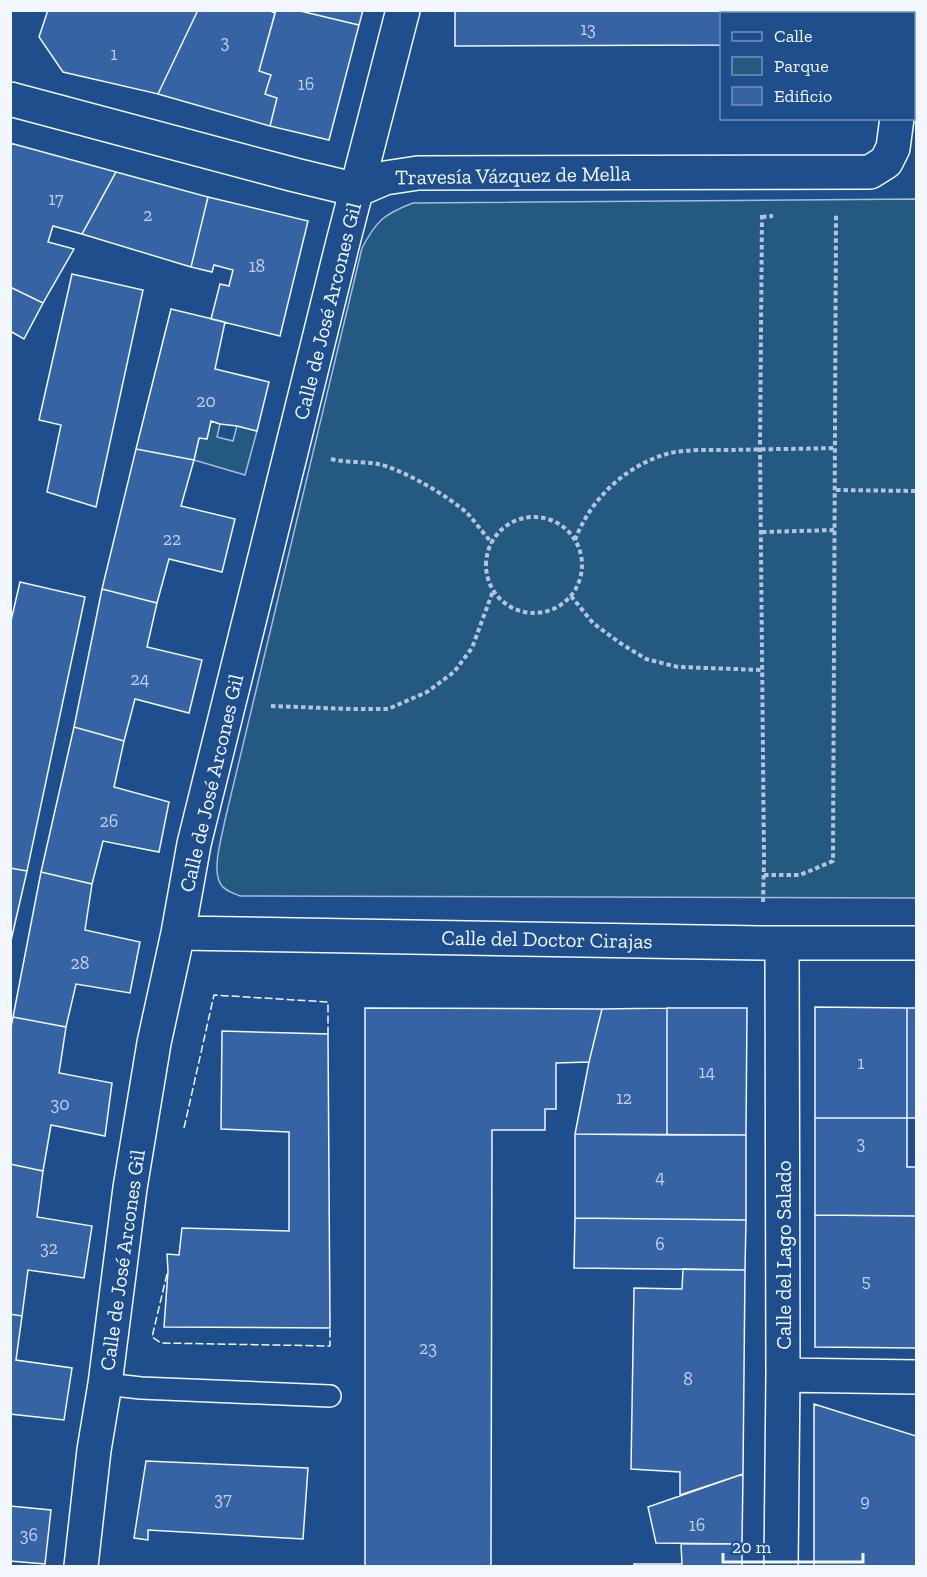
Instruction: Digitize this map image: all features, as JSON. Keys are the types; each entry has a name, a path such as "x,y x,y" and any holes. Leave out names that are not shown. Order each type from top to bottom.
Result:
{"street":[{"name":"Calle de José Arcones Gil","path":"81,1566 94,1450 105,1384 130,1188 154,1043 178,933 194,844 403,10"},
{"path":"10,99 357,190"},
{"name":"Travesía Vázquez de Mella","path":"357,190 385,178 418,173 870,172 886,162 893,148 896,124"},
{"name":"Calle del Doctor Cirajas","path":"178,933 772,943 916,943"},
{"name":"Calle del Lago Salado","path":"772,943 783,1375 781,1566"},
{"path":"783,1375 916,1377"}],"lane":[{"path":"105,1384 141,1388 330,1396"}],"path":[{"path":"763,172 760,449 764,875 772,943"},
{"path":"764,875 800,875 833,861 836,212 826,213"},
{"path":"762,217 783,216"},
{"path":"575,540 581,523 591,508 615,482 637,466 671,453 835,448"},
{"path":"292,453 346,463 378,464 411,477 439,493 467,514 492,543"},
{"path":"836,490 916,491"},
{"path":"539,517 553,521 575,540 582,569 579,584 560,606 546,612 531,613 516,610 494,591 487,575 486,559 492,543 500,532 512,523 525,518 539,517"},
{"path":"762,532 835,530"},
{"path":"229,704 351,709 388,709 398,705 427,692 454,672 472,648 494,591"},
{"path":"571,596 593,623 646,659 678,667 763,670"}],"green space":[{"path":"916,199 916,898 240,896 223,888 217,869 225,820 362,248 382,220 413,203"},
{"path":"211,421 220,424 217,437 233,441 237,426 257,431 245,475 194,460 199,438 207,439"}],"building":[{"path":"48,10 198,10 158,94 63,72 39,37"},
{"path":"198,10 268,10 275,13 259,71 271,75 265,94 277,98 270,126 158,94"},
{"path":"276,10 296,10 359,25 329,140 270,126 277,98 265,94 271,75 259,71"},
{"path":"296,10 363,10 359,25"},
{"path":"455,10 749,10 749,12 720,12 720,45 455,46"},
{"path":"10,143 116,172 82,234 53,226 48,242 74,249 43,303 10,287"},
{"path":"116,172 208,197 191,267 82,234"},
{"path":"208,197 308,221 280,336 211,319 220,284 229,286 233,270 214,265 212,272 191,267"},
{"path":"72,274 143,290 96,507 47,492 61,425 39,420"},
{"path":"10,287 43,303 24,339 10,331"},
{"path":"171,309 225,322 215,369 269,382 257,431 211,421 207,439 199,438 194,460 136,449"},
{"path":"136,449 194,460 181,506 235,519 222,572 169,559 157,603 102,589"},
{"path":"20,582 85,597 27,871 10,868 10,625"},
{"path":"102,589 157,603 147,647 202,660 189,713 135,699 124,741 74,727"},
{"path":"74,727 124,741 114,787 169,802 159,852 103,841 92,884 41,872"},
{"path":"10,868 27,871 10,945"},
{"path":"41,872 92,884 85,930 140,942 130,993 76,984 66,1027 13,1017"},
{"path":"815,1007 907,1008 907,1118 815,1118"},
{"path":"365,1008 602,1009 589,1062 556,1063 556,1109 545,1109 545,1130 492,1130 491,1566 365,1566"},
{"path":"667,1008 667,1135 575,1134 602,1009"},
{"path":"667,1008 747,1008 746,1135 667,1135"},
{"path":"907,1008 916,1008 916,1118 907,1118"},
{"path":"13,1017 66,1027 59,1073 112,1083 105,1136 51,1125 43,1171 10,1164 10,1032"},
{"path":"222,1031 328,1034 330,1328 164,1327 167,1254 179,1255 182,1228 289,1231 289,1132 221,1129"},
{"path":"815,1118 907,1118 907,1167 916,1167 916,1216 815,1215"},
{"path":"575,1134 746,1135 746,1220 575,1218"},
{"path":"10,1164 43,1171 37,1217 92,1226 84,1278 28,1270 22,1316 10,1314"},
{"path":"815,1215 916,1216 916,1348 815,1347"},
{"path":"575,1218 746,1220 745,1270 574,1268"},
{"path":"683,1269 745,1270 743,1474 680,1495 680,1472 631,1469 634,1288 682,1289"},
{"path":"10,1314 22,1316 16,1360 72,1368 64,1420 10,1414"},
{"path":"814,1404 916,1436 916,1566 814,1566"},
{"path":"146,1461 308,1468 303,1539 148,1530 148,1540 134,1538"},
{"path":"743,1474 742,1544 656,1543 648,1507"},
{"path":"10,1506 51,1510 45,1564 10,1561"},
{"path":"681,1544 742,1544 742,1566 634,1566 634,1564 682,1564"}],"fence":[{"path":"184,1128 214,995 328,1002 328,1034"},
{"path":"167,1274 152,1337 161,1343 330,1346 330,1328"}]}
